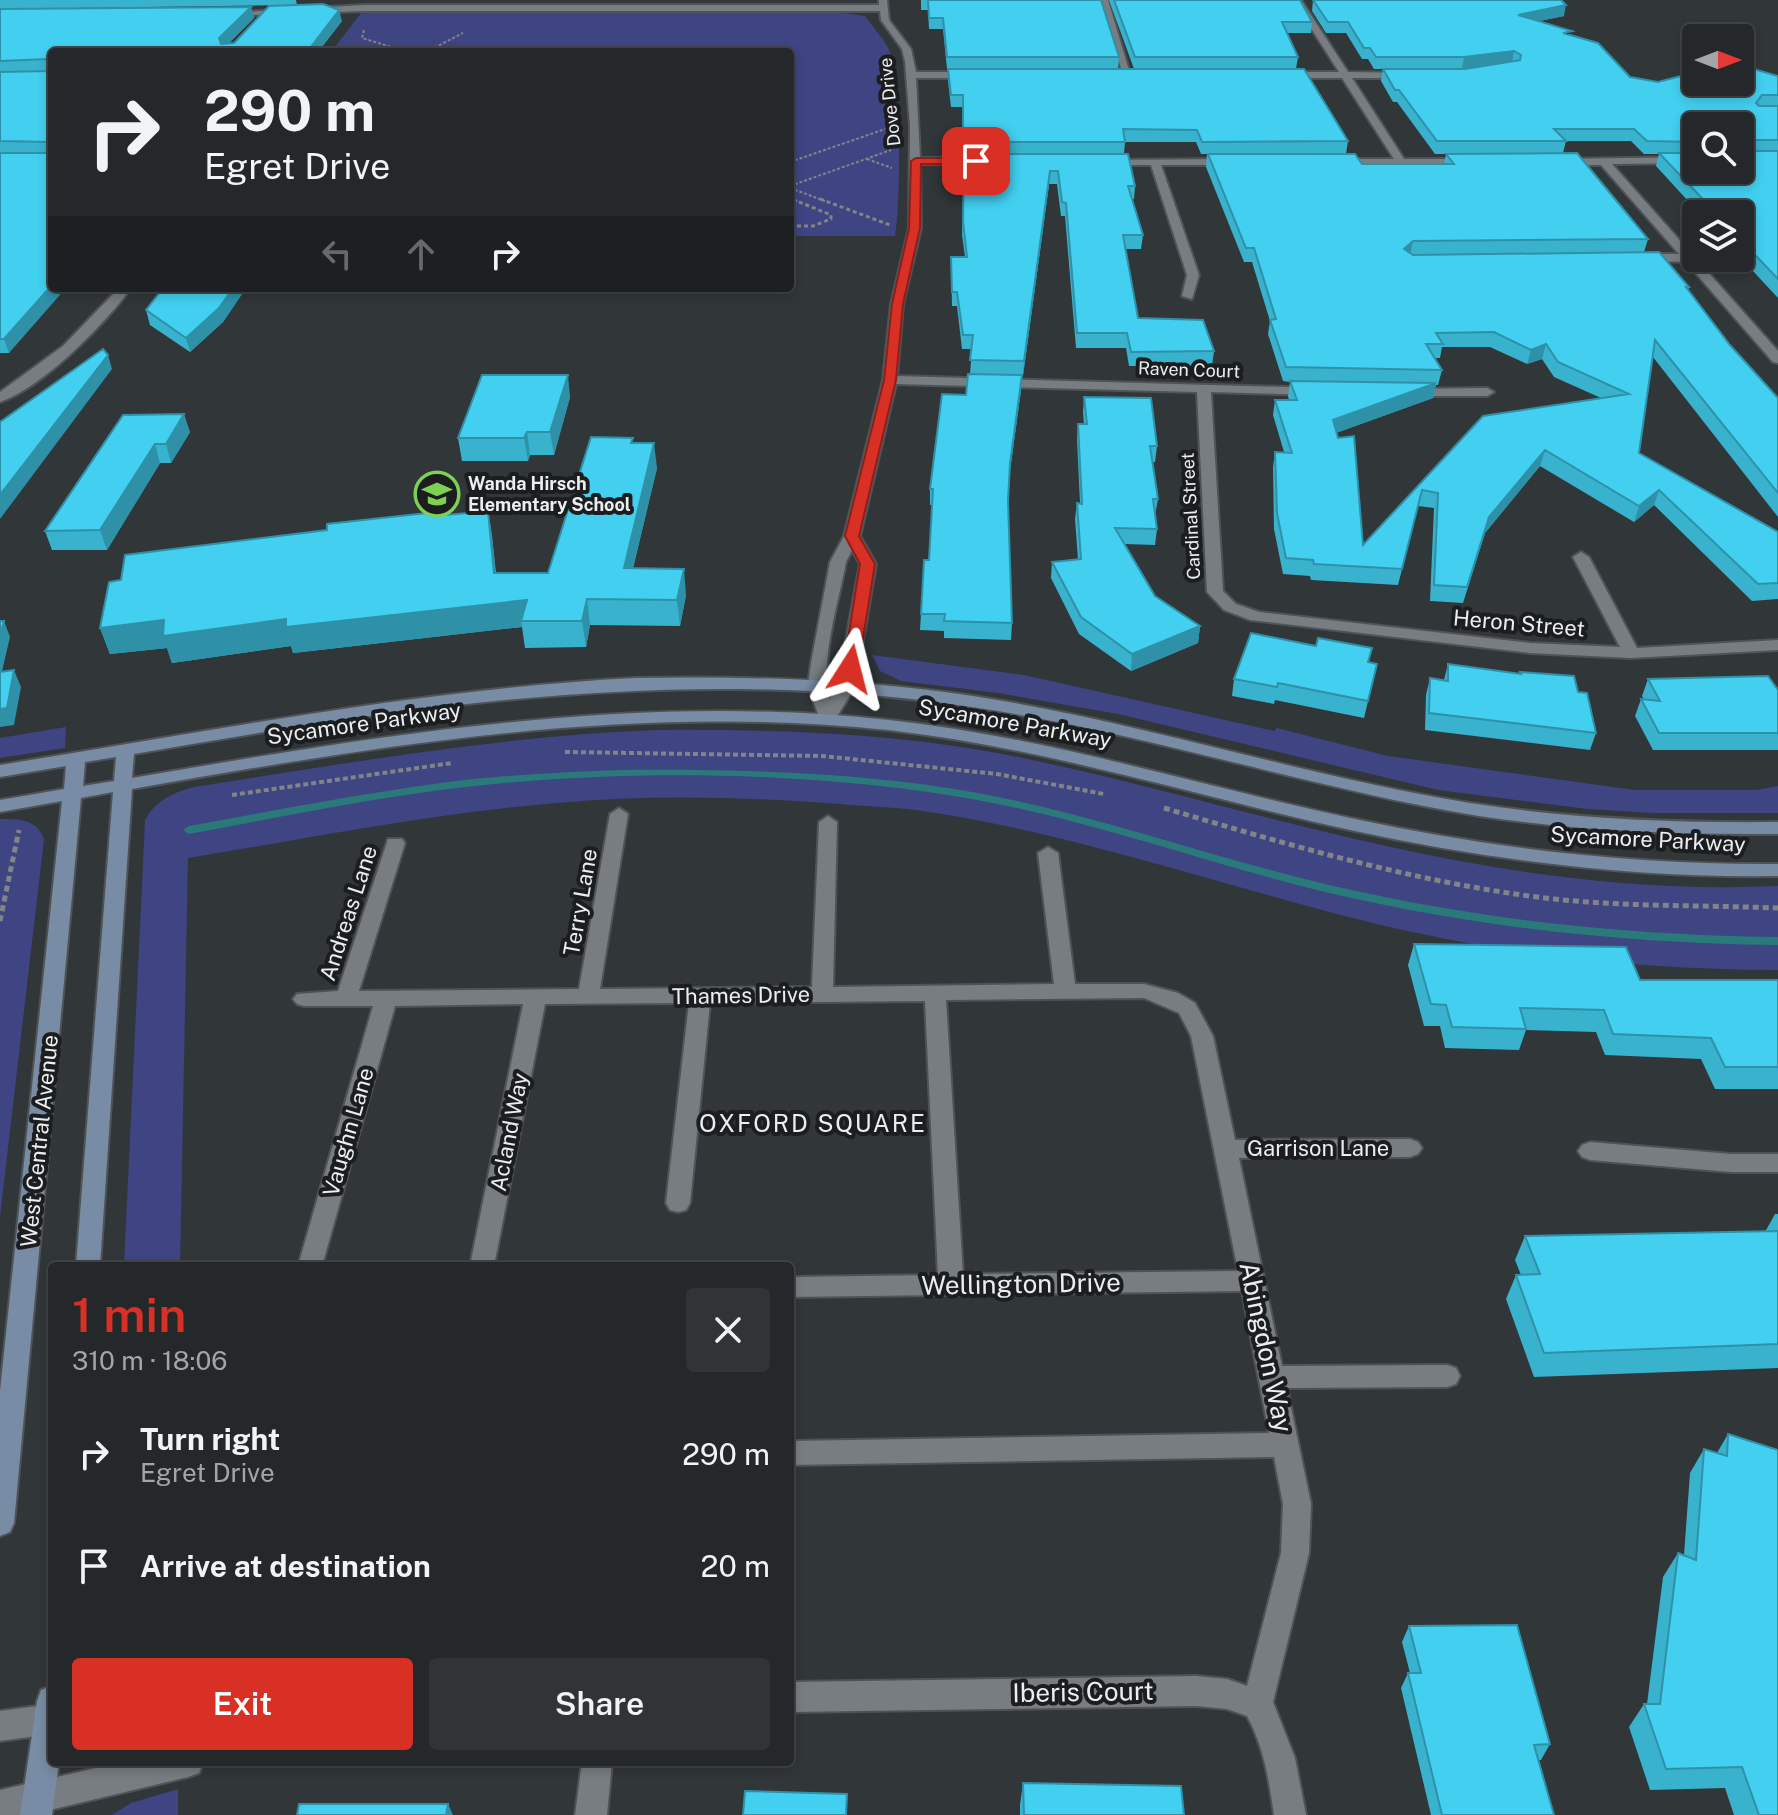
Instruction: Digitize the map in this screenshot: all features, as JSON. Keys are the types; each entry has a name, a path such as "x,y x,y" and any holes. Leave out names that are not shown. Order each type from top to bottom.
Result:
{"main road":[{"name":"Sycamore Parkway","path":"0,771 413,704 545,689 694,683 817,685 958,699 1048,713 1362,787 1505,814 1638,827 1778,828"},
{"name":"Sycamore Parkway","path":"0,806 72,804 123,786 436,736 559,722 631,716 827,719 1025,745 1348,823 1472,848 1619,865 1778,870"},
{"path":"88,1262 125,751"},
{"name":"West Central Avenue","path":"0,1523 76,759"},
{"path":"38,1806 48,1734"}],"street":[{"path":"258,22 280,0"},
{"path":"1104,0 1128,75"},
{"path":"1299,2 1315,5"},
{"path":"1299,2 1401,162"},
{"path":"223,13 488,4 883,4"},
{"name":"Dove Drive","path":"827,719 817,685 838,562 852,536 890,380 897,304 915,228 915,126 906,49 890,29 883,4"},
{"path":"909,75 987,75"},
{"path":"1112,75 1143,75"},
{"path":"1267,75 1418,75"},
{"path":"1542,162 1682,160"},
{"path":"916,161 996,161"},
{"path":"1092,162 1248,162"},
{"path":"1155,162 1193,275 1188,296"},
{"path":"1325,162 1479,162"},
{"path":"1604,162 1682,248"},
{"path":"1628,258 1682,258"},
{"path":"1703,272 1778,359"},
{"path":"0,398 64,355 98,323 122,292"},
{"name":"Raven Court","path":"890,380 1326,391"},
{"name":"Cardinal Street","path":"1204,389 1215,592 1230,607 1256,617"},
{"path":"1387,393 1487,392"},
{"path":"827,719 846,687 868,564 852,536"},
{"path":"1581,557 1631,653"},
{"name":"Heron Street","path":"1256,617 1530,648 1631,653 1778,645"},
{"name":"Terry Lane","path":"588,998 619,814"},
{"path":"822,993 828,822"},
{"name":"Andreas Lane","path":"346,999 395,843"},
{"path":"1048,853 1065,992"},
{"name":"Thames Drive","path":"304,999 1144,991 1177,999"},
{"path":"935,992 951,1284"},
{"path":"678,1203 700,996"},
{"name":"Vaughn Lane","path":"311,1262 386,999"},
{"name":"Acland Way","path":"483,1262 535,999"},
{"name":"Abingdon Way","path":"1177,999 1187,1006 1200,1027 1274,1377 1297,1504 1295,1553 1285,1604 1257,1704"},
{"name":"Garrison Lane","path":"1226,1149 1410,1148"},
{"path":"1590,1151 1731,1163 1778,1163"},
{"name":"Wellington Drive","path":"794,1287 1252,1281"},
{"path":"1274,1377 1447,1376"},
{"path":"794,1453 1286,1445"},
{"name":"Iberis Court","path":"794,1697 1196,1691 1227,1694 1257,1704"},
{"path":"1257,1704 1269,1724 1282,1763 1290,1815"},
{"path":"0,1726 48,1714"},
{"path":"0,1806 38,1806 174,1766"},
{"path":"591,1815 597,1766"}],"path":[{"path":"794,161 894,126 915,126"},
{"path":"794,186 866,159"},
{"path":"794,189 894,227"},
{"path":"794,200 831,215 831,219 821,224 794,226"},
{"path":"555,752 822,756 997,774 1105,794"},
{"path":"223,797 454,762"},
{"path":"9,832 72,804"},
{"path":"1151,804 1398,875 1555,899 1778,908"},
{"path":"0,921 19,830"}],"shaded area":[{"path":"361,13 844,13 865,16 888,47 894,66 899,142 895,236 794,236 794,48 334,48"},
{"path":"872,655 1024,675 1274,731 1277,728 1388,756 1635,790 1756,790 1778,786 1778,813 1653,813 1588,809 1438,790 1118,714 998,693 901,681 880,671"},
{"path":"66,727 65,748 0,758 0,738"},
{"path":"748,730 841,734 932,743 1023,758 1337,835 1479,864 1578,879 1629,883 1778,886 1778,970 1620,963 1463,942 1361,920 1146,861 984,821 918,810 840,804 698,798 628,798 557,803 418,820 188,858 180,1262 124,1262 145,820 154,808 172,795 194,787 482,744 598,733"},
{"path":"0,819 32,824 44,839 0,1217"},
{"path":"178,1789 178,1815 112,1815 131,1803"}],"building":[{"path":"928,0 1101,0 1119,57 947,57 943,18 929,18"},
{"path":"1114,0 1300,0 1312,22 1282,22 1298,57 1135,57"},
{"path":"1313,0 1561,0 1566,5 1518,15 1572,31 1563,33 1598,43 1630,77 1658,82 1682,76 1682,96 1754,96 1754,69 1778,76 1778,95 1762,95 1756,103 1759,106 1778,106 1778,140 1754,140 1754,112 1682,112 1682,142 1647,141 1634,129 1554,129 1566,141 1437,141 1399,90 1395,90 1383,69 1465,69 1520,60 1521,55 1514,51 1464,57 1376,57 1370,48 1364,48 1348,22 1328,22"},
{"path":"323,4 339,10 310,48 48,48 48,59 0,61 0,9 251,7 219,38 221,44 234,43 269,6"},
{"path":"948,69 1304,69 1348,141 1202,142 1197,130 1123,129 1125,142 963,142 963,95 951,95"},
{"path":"48,71 48,142 0,141 0,72"},
{"path":"1754,151 1778,151 1778,279 1754,254 1754,200 1704,200 1688,184 1754,184"},
{"path":"0,153 48,153 48,290 4,339 0,339"},
{"path":"1577,153 1648,239 1413,241 1404,249 1413,255 1659,252 1689,287 1686,287 1730,345 1778,398 1778,493 1655,340 1639,453 1778,532 1778,583 1758,584 1659,490 1639,506 1545,450 1489,517 1467,587 1434,585 1438,493 1422,490 1402,569 1314,564 1313,560 1286,558 1277,513 1275,452 1292,453 1275,400 1297,400 1290,381 1436,383 1333,420 1338,438 1354,436 1363,545 1483,416 1629,394 1558,362 1546,344 1531,350 1494,332 1436,333 1443,344 1426,344 1442,370 1286,367 1270,320 1276,319 1254,248 1246,248 1208,154 1355,154 1362,164 1454,164 1446,154"},
{"path":"1659,153 1682,153 1682,177"},
{"path":"964,154 1128,154 1135,186 1128,186 1143,235 1123,235 1138,318 1203,320 1214,351 1131,352 1127,333 1077,333 1066,203 1062,202 1058,171 1050,171 1024,361 970,360 973,335 963,335 957,292 952,292 951,257 967,257 963,221"},
{"path":"160,292 230,292 219,308 186,338 146,310"},
{"path":"103,349 108,355 0,495 0,422"},
{"path":"968,374 1022,375 1008,501 1012,623 944,621 945,614 921,614 924,560 929,560 933,489 930,489 942,394 966,395"},
{"path":"482,375 568,375 550,432 527,432 524,438 458,438"},
{"path":"1084,397 1151,398 1157,446 1150,446 1158,499 1153,499 1157,529 1115,528 1155,596 1200,626 1132,654 1081,617 1052,562 1081,559 1077,503 1082,504 1078,424 1087,424"},
{"path":"184,414 166,444 155,444 100,530 45,531 123,415"},
{"path":"591,437 633,438 631,443 654,443 624,568 684,569 677,600 587,599 582,621 521,621 527,600 286,627 286,619 163,636 164,620 100,628 109,582 121,580 125,555 327,530 327,524 445,511 446,515 488,511 494,573 548,573"},
{"path":"1251,633 1316,646 1318,638 1372,648 1368,662 1377,664 1368,701 1278,683 1277,687 1234,679"},
{"path":"1448,664 1521,674 1574,676 1578,692 1587,693 1596,733 1429,713 1430,678 1448,681"},
{"path":"14,670 7,708 0,709 0,672"},
{"path":"1768,676 1778,690 1778,733 1659,733 1641,699 1660,701 1648,679"},
{"path":"1414,944 1626,947 1640,980 1778,980 1778,1067 1725,1067 1711,1038 1613,1034 1604,1010 1520,1008 1526,1029 1452,1027 1446,1005 1431,1004"},
{"path":"1778,1231 1778,1344 1544,1353 1516,1275 1540,1274 1525,1236"},
{"path":"1728,1434 1778,1450 1778,1815 1759,1815 1742,1767 1666,1769 1644,1704 1660,1704 1678,1553 1696,1560 1704,1449 1727,1456"},
{"path":"1517,1625 1550,1744 1534,1745 1554,1815 1442,1815 1408,1673 1421,1673 1409,1626"},
{"path":"1023,1783 1181,1786 1184,1815 1024,1815"},
{"path":"745,1791 847,1794 846,1815 743,1815"},
{"path":"299,1804 448,1804 446,1815 297,1815"}],"waterway":[{"path":"189,830 398,793 525,778 673,773 823,778 921,788 1032,808 1305,883 1462,915 1621,934 1778,941"}],"place":[{"name":"Wanda Hirsch Elementary School","path":"437,494"}],"district":[{"name":"OXFORD SQUARE","path":"813,1124"}],"route":[{"path":"850,669 868,564 852,536 890,380 897,304 915,228 916,161 976,161"}]}
